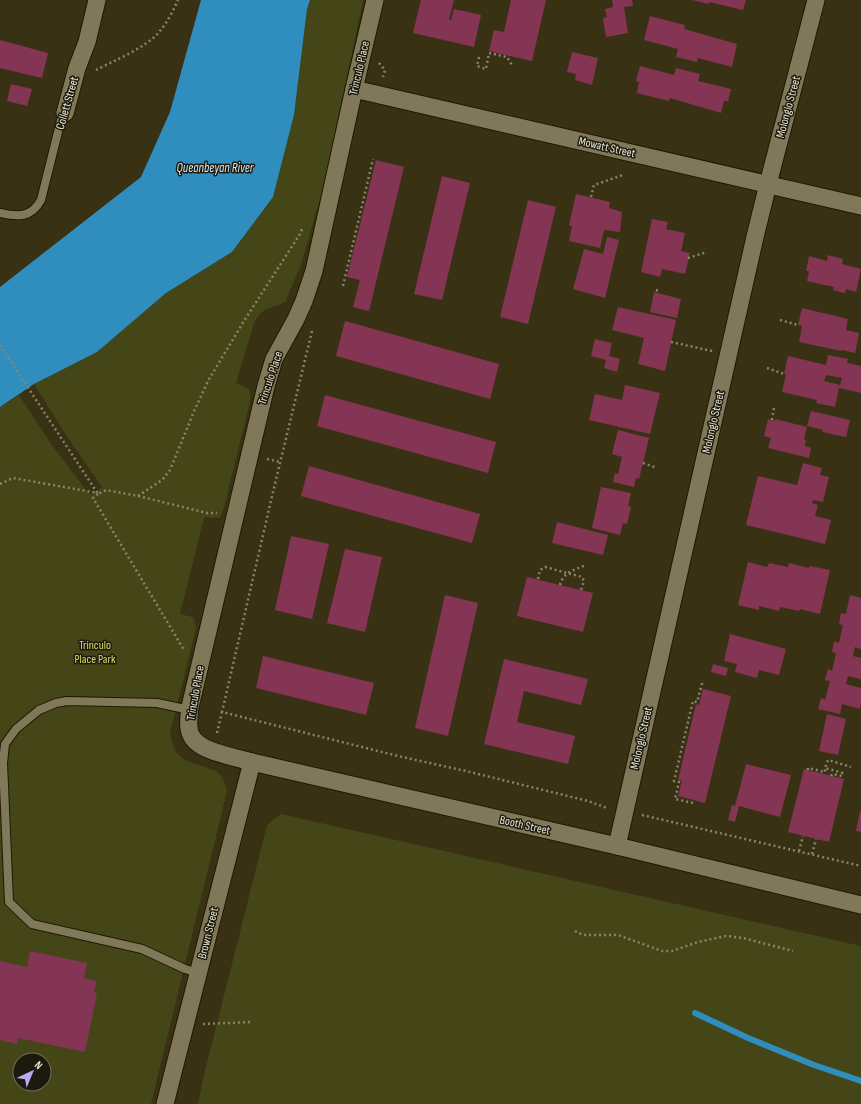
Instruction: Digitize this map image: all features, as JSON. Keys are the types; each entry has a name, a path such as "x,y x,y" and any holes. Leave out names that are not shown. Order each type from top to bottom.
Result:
{"street":[{"name":"Collett Street","path":"65,113 74,76 87,42 97,0"},
{"name":"Trinculo Place","path":"192,738 189,723 190,710 270,369 304,301 318,257 354,89 375,0"},
{"name":"Molonglo Street","path":"617,846 768,184 816,0"},
{"name":"Mowatt Street","path":"354,89 861,206"},
{"name":"Booth Street","path":"192,738 206,748 252,762 617,846 861,905"},
{"name":"Brown Street","path":"165,1104 252,762"}],"lane":[{"name":"Collett Street","path":"0,213 16,216 22,215 30,212 38,206 41,200 62,116 65,113"},
{"path":"190,710 157,703 67,701 56,703 39,710 26,720 9,737 5,744 3,763 9,902 32,924 142,949 185,969 198,973"}],"path":[{"path":"94,71 152,40 160,32 178,0"},
{"path":"479,58 477,66 481,68 486,69 489,53 506,57 512,65"},
{"path":"379,64 385,70 379,94"},
{"path":"342,286 373,159"},
{"path":"591,197 594,185 623,175"},
{"path":"138,496 162,480 170,470 208,381 306,222"},
{"path":"688,258 707,252"},
{"path":"780,320 798,325"},
{"path":"312,329 272,492 222,712 588,801 606,808 625,811 861,866"},
{"path":"671,342 728,355"},
{"path":"0,345 98,494"},
{"path":"767,368 784,374"},
{"path":"772,420 774,408"},
{"path":"643,463 657,468"},
{"path":"0,484 13,478 98,494"},
{"path":"189,651 184,650 93,498 106,490 138,496 207,513 216,514 221,511 235,514"},
{"path":"560,585 561,580 568,573 586,565"},
{"path":"538,579 540,570 545,567 582,577 584,581 581,590"},
{"path":"693,803 675,799 679,782 674,781 676,779 685,740 692,701 697,702 703,680"},
{"path":"689,715 693,716"},
{"path":"686,728 690,729"},
{"path":"808,770 808,768 825,772 828,760 852,766"},
{"path":"826,768 843,773 842,776 832,774 831,776"},
{"path":"799,851 803,836"},
{"path":"812,854 816,839"},
{"path":"575,931 584,935 618,935 662,951 672,951 705,940 726,936 743,938 794,951"},
{"path":"185,1025 252,1022"}],"green space":[{"name":"Trinculo Place Park","path":"310,0 363,0 324,185 301,265 285,302 261,313 254,323 236,383 250,391 250,402 224,507 219,518 204,517 180,614 192,617 196,628 170,733 172,741 176,752 184,759 214,770 219,774 224,780 227,791 151,1104 0,1104 0,407 19,395 51,444 90,495 102,487 66,435 34,384 97,352 166,293 232,252 273,197 294,115 307,9"},
{"path":"281,814 861,946 861,1104 198,1104 267,825"}],"water":[{"name":"Queanbeyan River","path":"201,0 310,0 307,9 294,115 273,197 232,252 166,293 97,352 34,384 0,407 0,287 141,177 170,112"}],"building":[{"path":"421,0 454,0 449,19 451,20 454,9 481,15 474,47 413,33"},
{"path":"511,0 546,0 532,61 489,51 494,30 504,32"},
{"path":"612,0 632,0 633,6 624,7 628,33 606,37 603,18 607,17 605,9 613,7"},
{"path":"692,0 746,0 743,10 709,2 709,4"},
{"path":"650,16 685,25 684,29 737,44 732,67 698,58 697,62 676,57 678,49 644,40"},
{"path":"0,40 48,53 42,78 0,68"},
{"path":"572,52 598,58 592,85 575,80 576,74 567,72"},
{"path":"640,66 674,75 676,68 700,74 698,81 731,89 728,101 724,101 721,113 670,98 669,101 637,93 639,82 636,81"},
{"path":"11,84 32,89 27,106 7,101"},
{"path":"376,160 404,167 369,311 353,307 360,280 347,277"},
{"path":"442,176 470,183 442,300 414,294"},
{"path":"576,194 610,202 609,208 622,212 620,232 604,230 600,248 569,241 572,226 569,225"},
{"path":"528,200 556,207 528,324 500,317"},
{"path":"652,219 668,222 666,229 685,233 681,251 690,253 685,274 662,269 660,277 641,272"},
{"path":"607,237 619,240 605,298 573,289 584,249 603,254"},
{"path":"828,255 843,259 842,264 861,269 856,292 846,289 845,293 833,290 834,287 807,281 809,271 806,271 809,256 827,261"},
{"path":"654,292 681,299 677,318 650,312"},
{"path":"618,307 676,320 665,371 638,364 644,338 612,330"},
{"path":"802,308 848,319 846,330 859,333 855,353 799,342 802,326 798,325"},
{"path":"345,321 499,364 490,399 336,356"},
{"path":"595,339 612,343 609,356 620,359 617,372 604,368 606,360 591,356"},
{"path":"828,355 848,359 847,363 861,366 861,393 839,388 835,407 816,403 817,400 782,392 788,356 826,365","holes":["826,375 842,378 840,385 824,381"]},
{"path":"625,385 660,393 650,434 589,420 595,394 622,400"},
{"path":"325,395 496,442 488,473 317,426"},
{"path":"811,411 850,420 846,437 822,432 823,430 807,426"},
{"path":"768,419 775,421 775,419 807,427 804,439 806,440 805,446 811,448 809,458 768,448 771,438 764,436"},
{"path":"618,430 649,438 639,479 636,478 634,487 613,482 615,473 618,474 622,457 612,454"},
{"path":"803,463 822,468 820,475 829,477 823,502 813,500 812,503 818,505 815,516 831,520 825,544 746,525 758,476 797,485"},
{"path":"309,466 480,514 472,543 301,496"},
{"path":"601,487 631,493 628,506 631,507 627,524 623,523 620,535 592,528"},
{"path":"557,522 608,535 603,555 552,543"},
{"path":"291,536 329,544 312,619 275,610"},
{"path":"345,549 382,557 365,632 327,623"},
{"path":"748,562 767,567 769,563 788,567 789,563 809,568 810,566 830,570 820,614 800,609 799,611 780,607 779,611 759,606 759,610 738,605"},
{"path":"527,577 593,593 583,632 517,616"},
{"path":"445,595 478,603 448,736 415,728"},
{"path":"850,595 861,598 861,649 855,647 853,656 861,658 861,679 848,676 846,684 861,688 861,704 860,709 842,704 840,714 818,709 821,698 825,700 830,681 825,680 828,669 832,671 836,653 832,652 834,641 839,643 843,625 839,624 841,613 846,614"},
{"path":"730,634 786,649 779,675 759,670 757,678 735,672 737,664 724,661"},
{"path":"263,656 374,683 366,715 256,688"},
{"path":"504,659 588,679 581,705 524,691 517,722 575,736 568,764 484,744"},
{"path":"713,664 728,668 726,676 711,672"},
{"path":"703,689 731,696 705,803 678,796 682,781 678,780 696,704 699,705"},
{"path":"827,714 846,719 838,755 819,751"},
{"path":"746,764 791,775 780,817 739,806 735,822 728,820 732,805 735,806"},
{"path":"804,769 844,779 829,842 788,832"},
{"path":"861,811 861,832 856,831"},
{"path":"30,951 87,963 84,978 97,981 94,992 97,993 85,1052 18,1038 17,1044 0,1040 0,961 27,967"}],"waterway":[{"path":"695,1013 748,1038 814,1065 861,1081"}]}
